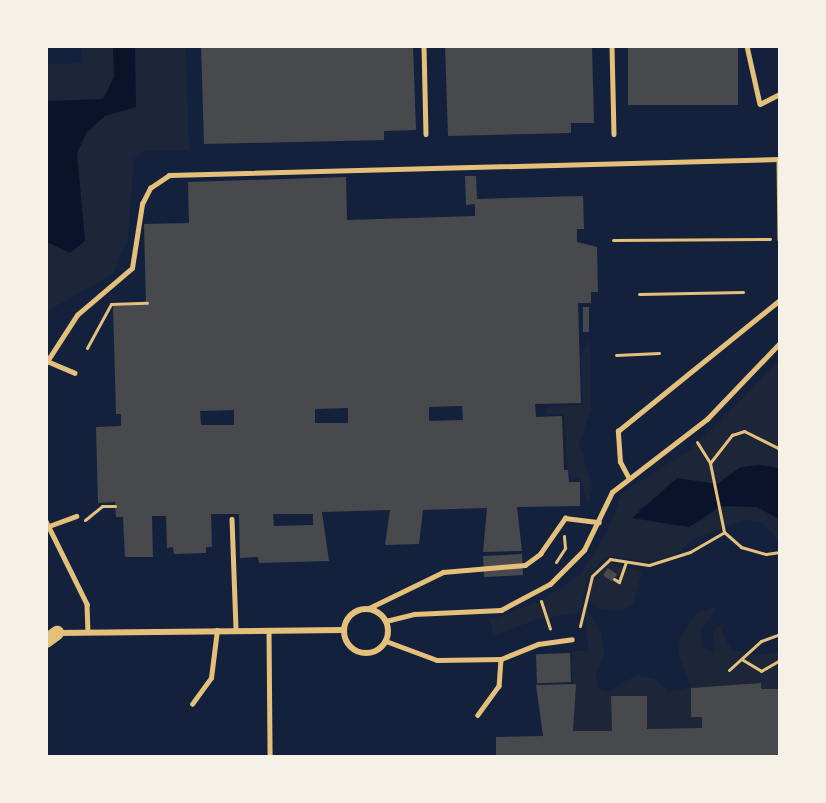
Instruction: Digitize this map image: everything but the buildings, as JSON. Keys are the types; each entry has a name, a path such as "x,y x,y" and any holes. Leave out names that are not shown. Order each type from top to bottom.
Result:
{"street":[{"path":"369,608 386,621 386,641 373,652 357,651 344,630 349,616 369,608"},
{"path":"49,634 344,630"}],"lane":[{"path":"424,46 426,134"},
{"path":"612,46 614,134"},
{"path":"747,46 760,104 780,94"},
{"path":"75,373 47,362 77,315 132,268 142,204 150,188 169,175 780,159 780,239"},
{"path":"628,477 620,462 618,431 780,300"},
{"path":"386,621 414,614 501,610 521,600 571,566 599,522 612,492 628,477 707,419 780,343"},
{"path":"76,516 48,524 87,604 88,632"},
{"path":"369,608 443,572 525,565 540,554 565,518 599,522"},
{"path":"232,519 236,630"},
{"path":"192,704 211,678 217,630"},
{"path":"269,630 270,756"},
{"path":"386,641 438,660 501,659 538,644 572,639"},
{"path":"478,715 499,686 501,659"}],"path":[{"path":"613,240 780,239"},
{"path":"639,294 743,292"},
{"path":"87,348 111,304 147,303"},
{"path":"46,328 46,334"},
{"path":"616,355 660,353"},
{"path":"710,464 732,435 744,431 780,449"},
{"path":"697,441 710,464 724,532 741,547 766,554 780,552"},
{"path":"81,521 100,513 102,506 115,506"},
{"path":"580,627 592,576 610,559 626,562 670,560 724,532"},
{"path":"550,570 565,548 562,537"},
{"path":"614,579 619,582 626,562"},
{"path":"541,601 550,629"},
{"path":"729,670 743,660 761,640 780,634"},
{"path":"743,660 761,671 780,660"},
{"path":"127,756 179,756"}],"shaded area":[{"path":"82,47 186,47 189,150 144,151 134,159 128,238 113,274 47,311 46,64 82,63"},
{"path":"113,47 135,47 136,107 105,116 87,132 77,153 85,241 70,253 47,242 47,101 103,99 114,77"},
{"path":"590,339 591,410 579,443 592,485 589,506 580,479 572,478 567,465 564,414 547,414 547,407 583,405 581,355"},
{"path":"779,360 779,470 741,467 717,484 677,478 652,504 639,508 642,519 675,526 700,522 721,506 757,507 779,519 779,541 763,523 745,520 695,538 675,555 649,562 613,556 602,560 587,581 580,613 538,619 493,636 490,620 541,601 580,575 608,530 622,493 693,448"},
{"path":"760,465 779,468 779,519 757,507 721,506 689,527 632,518 677,478 717,484 741,467"},
{"path":"609,562 642,572 633,605 620,611 599,609 586,599 594,577"},
{"path":"585,607 601,631 605,654 596,674 597,688 607,692 637,675 655,679 668,692 691,687 678,654 680,638 696,614 712,607 717,608 701,629 702,647 715,652 713,631 724,623 722,633 732,650 758,655 779,652 779,689 761,689 761,683 692,688 691,717 702,717 702,728 647,729 647,696 612,696 612,731 573,731 572,651 588,651"}]}
